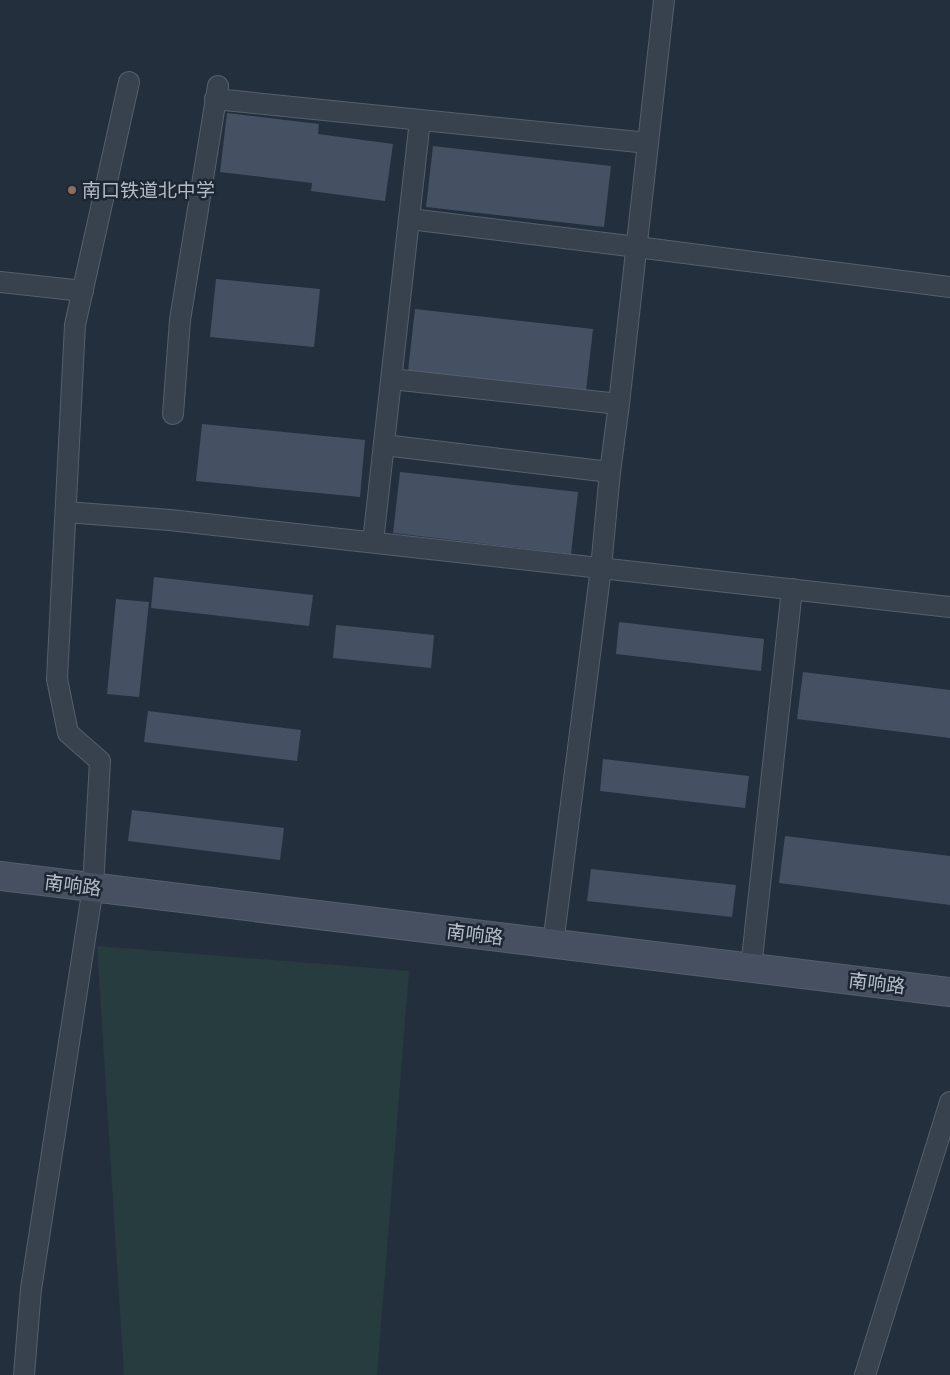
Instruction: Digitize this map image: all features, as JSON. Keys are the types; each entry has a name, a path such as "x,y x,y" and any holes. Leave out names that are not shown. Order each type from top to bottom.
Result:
{"street":[{"path":"554,944 601,568 610,472 664,0"},
{"path":"24,1375 31,1289 93,887 100,761 68,733 57,679 75,325 130,82"},
{"path":"173,414 180,320 216,92 420,120 648,143"},
{"path":"373,542 420,120"},
{"path":"410,220 950,287"},
{"path":"0,282 83,291"},
{"path":"392,379 619,404"},
{"path":"384,446 610,472"},
{"path":"66,512 170,520 950,607"},
{"path":"751,968 792,589"},
{"name":"南响路","path":"0,876 950,992"},
{"path":"865,1375 941,1158 950,1102"}],"green space":[{"path":"97,946 409,971 377,1375 124,1375"}],"building":[{"path":"227,113 319,124 318,134 393,144 385,201 311,191 312,183 220,172"},
{"path":"433,146 611,166 604,227 426,207"},
{"path":"216,279 320,289 314,347 210,337"},
{"path":"415,309 593,329 586,391 408,371"},
{"path":"202,424 365,440 360,497 196,481"},
{"path":"400,472 578,492 571,554 393,533"},
{"path":"154,577 313,595 309,626 151,608"},
{"path":"116,599 149,602 139,697 107,694"},
{"path":"619,622 764,639 761,671 616,654"},
{"path":"336,625 434,635 431,668 333,658"},
{"path":"803,672 950,690 950,738 797,719"},
{"path":"148,711 301,730 297,761 144,742"},
{"path":"603,759 749,776 745,808 600,791"},
{"path":"132,810 284,828 280,860 128,841"},
{"path":"785,836 950,856 950,905 779,883"},
{"path":"591,869 736,885 732,917 587,901"}],"place":[{"name":"南口铁道北中学","path":"72,190"}]}
